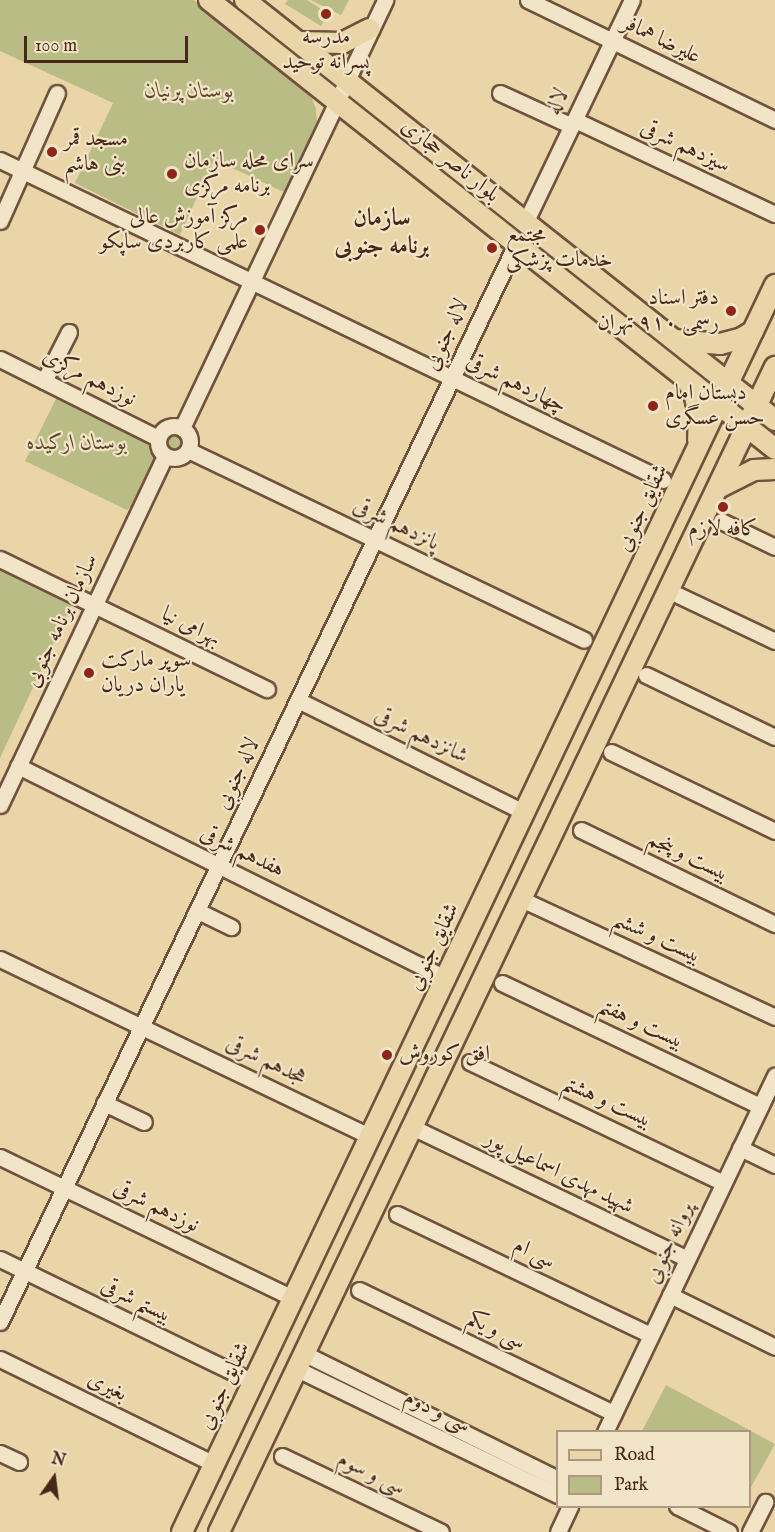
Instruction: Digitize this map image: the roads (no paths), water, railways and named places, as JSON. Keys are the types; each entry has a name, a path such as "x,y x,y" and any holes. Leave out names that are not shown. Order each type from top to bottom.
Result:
{"main road":[{"name":"بلوار ناصر حجازی","path":"209,0 775,449"},
{"name":"بلوار ناصر حجازی","path":"245,0 775,420"},
{"path":"300,42 342,43 370,29"},
{"name":"شقایق جنوبی","path":"182,1532 775,285"},
{"path":"673,340 720,344 742,338 753,331"},
{"path":"219,1532 307,1364 412,1127 775,368"},
{"path":"685,376 694,393 699,414 696,451"},
{"path":"718,488 754,470 775,469"}],"street":[{"path":"182,428 385,0"},
{"name":"علیرضا همافر","path":"528,0 775,120"},
{"name":"لاله","path":"525,223 632,0"},
{"path":"0,221 57,93"},
{"name":"سیزدهم شرقی","path":"500,93 573,123 775,214"},
{"name":"چهاردهم شرقی","path":"0,160 663,480"},
{"name":"لاله جنوبی","path":"0,1322 516,244"},
{"path":"44,381 69,332"},
{"name":"نوزدهم مرکزی","path":"0,359 158,438"},
{"path":"167,427 182,428 190,440 188,450 175,458 165,456 159,448 158,438 167,427"},
{"name":"پانزدهم شرقی","path":"188,450 584,640"},
{"name":"سازمان برنامه جنوبی","path":"0,805 165,456"},
{"path":"721,521 775,547"},
{"name":"بهرامی نیا","path":"0,560 267,689"},
{"path":"678,595 775,641"},
{"path":"646,675 775,737"},
{"name":"شانزدهم شرقی","path":"298,700 524,812"},
{"path":"611,752 775,831"},
{"name":"هفدهم شرقی","path":"18,766 445,978"},
{"name":"بیست و پنجم","path":"581,830 775,924"},
{"name":"بیست و ششم","path":"521,899 775,1017"},
{"path":"198,911 231,927"},
{"name":"هجدهم شرقی","path":"0,959 370,1136"},
{"name":"بیست و هفتم","path":"502,983 760,1106"},
{"name":"بیست و هشتم","path":"470,1062 724,1183"},
{"name":"پروانه جنوبی","path":"606,1430 775,1075"},
{"path":"104,1103 144,1122"},
{"name":"شهید مهدی اسماعیل پور","path":"412,1127 687,1259"},
{"path":"740,1148 775,1165"},
{"name":"نوزدهم شرقی","path":"0,1157 293,1298"},
{"name":"سی ام","path":"397,1214 651,1335"},
{"name":"بیستم شرقی","path":"0,1259 253,1382"},
{"name":"سی و یکم","path":"358,1290 614,1413"},
{"path":"670,1295 775,1347"},
{"name":"بغیری","path":"0,1359 214,1464"},
{"name":"سی و دوم","path":"307,1364 402,1411 556,1494"},
{"name":"سی و دوم","path":"402,1411 556,1478"},
{"path":"0,1453 19,1462"},
{"name":"سی و سوم","path":"282,1456 441,1532"},
{"path":"750,1532 765,1502"},
{"path":"558,1532 569,1508"},
{"path":"681,1508 729,1532"}],"place":[{"name":"مدرسه پسرانه توحید","path":"326,14"},
{"name":"مسجد قمر بنی هاشم","path":"52,152"},
{"name":"سرای محله سازمان برنامه مرکزی","path":"172,174"},
{"name":"مرکز آموزش عالی علمی کاربردی ساپکو","path":"260,230"},
{"name":"مجتمع خدمات پزشکی","path":"492,248"},
{"name":"دفتر اسناد رسمی ۹۱۰ تهران","path":"731,311"},
{"name":"دبستان امام حسن عسگری","path":"653,406"},
{"name":"کافه لازم","path":"723,507"},
{"name":"سوپر مارکت یاران دریان","path":"89,673"},
{"name":"افق کوروش","path":"387,1055"}],"district":[{"name":"سازمان برنامه جنوبی","path":"382,233"}],"park label":[{"name":"بوستان پرنیان","path":"189,92"},
{"name":"بوستان ارکیده","path":"77,444"}]}
